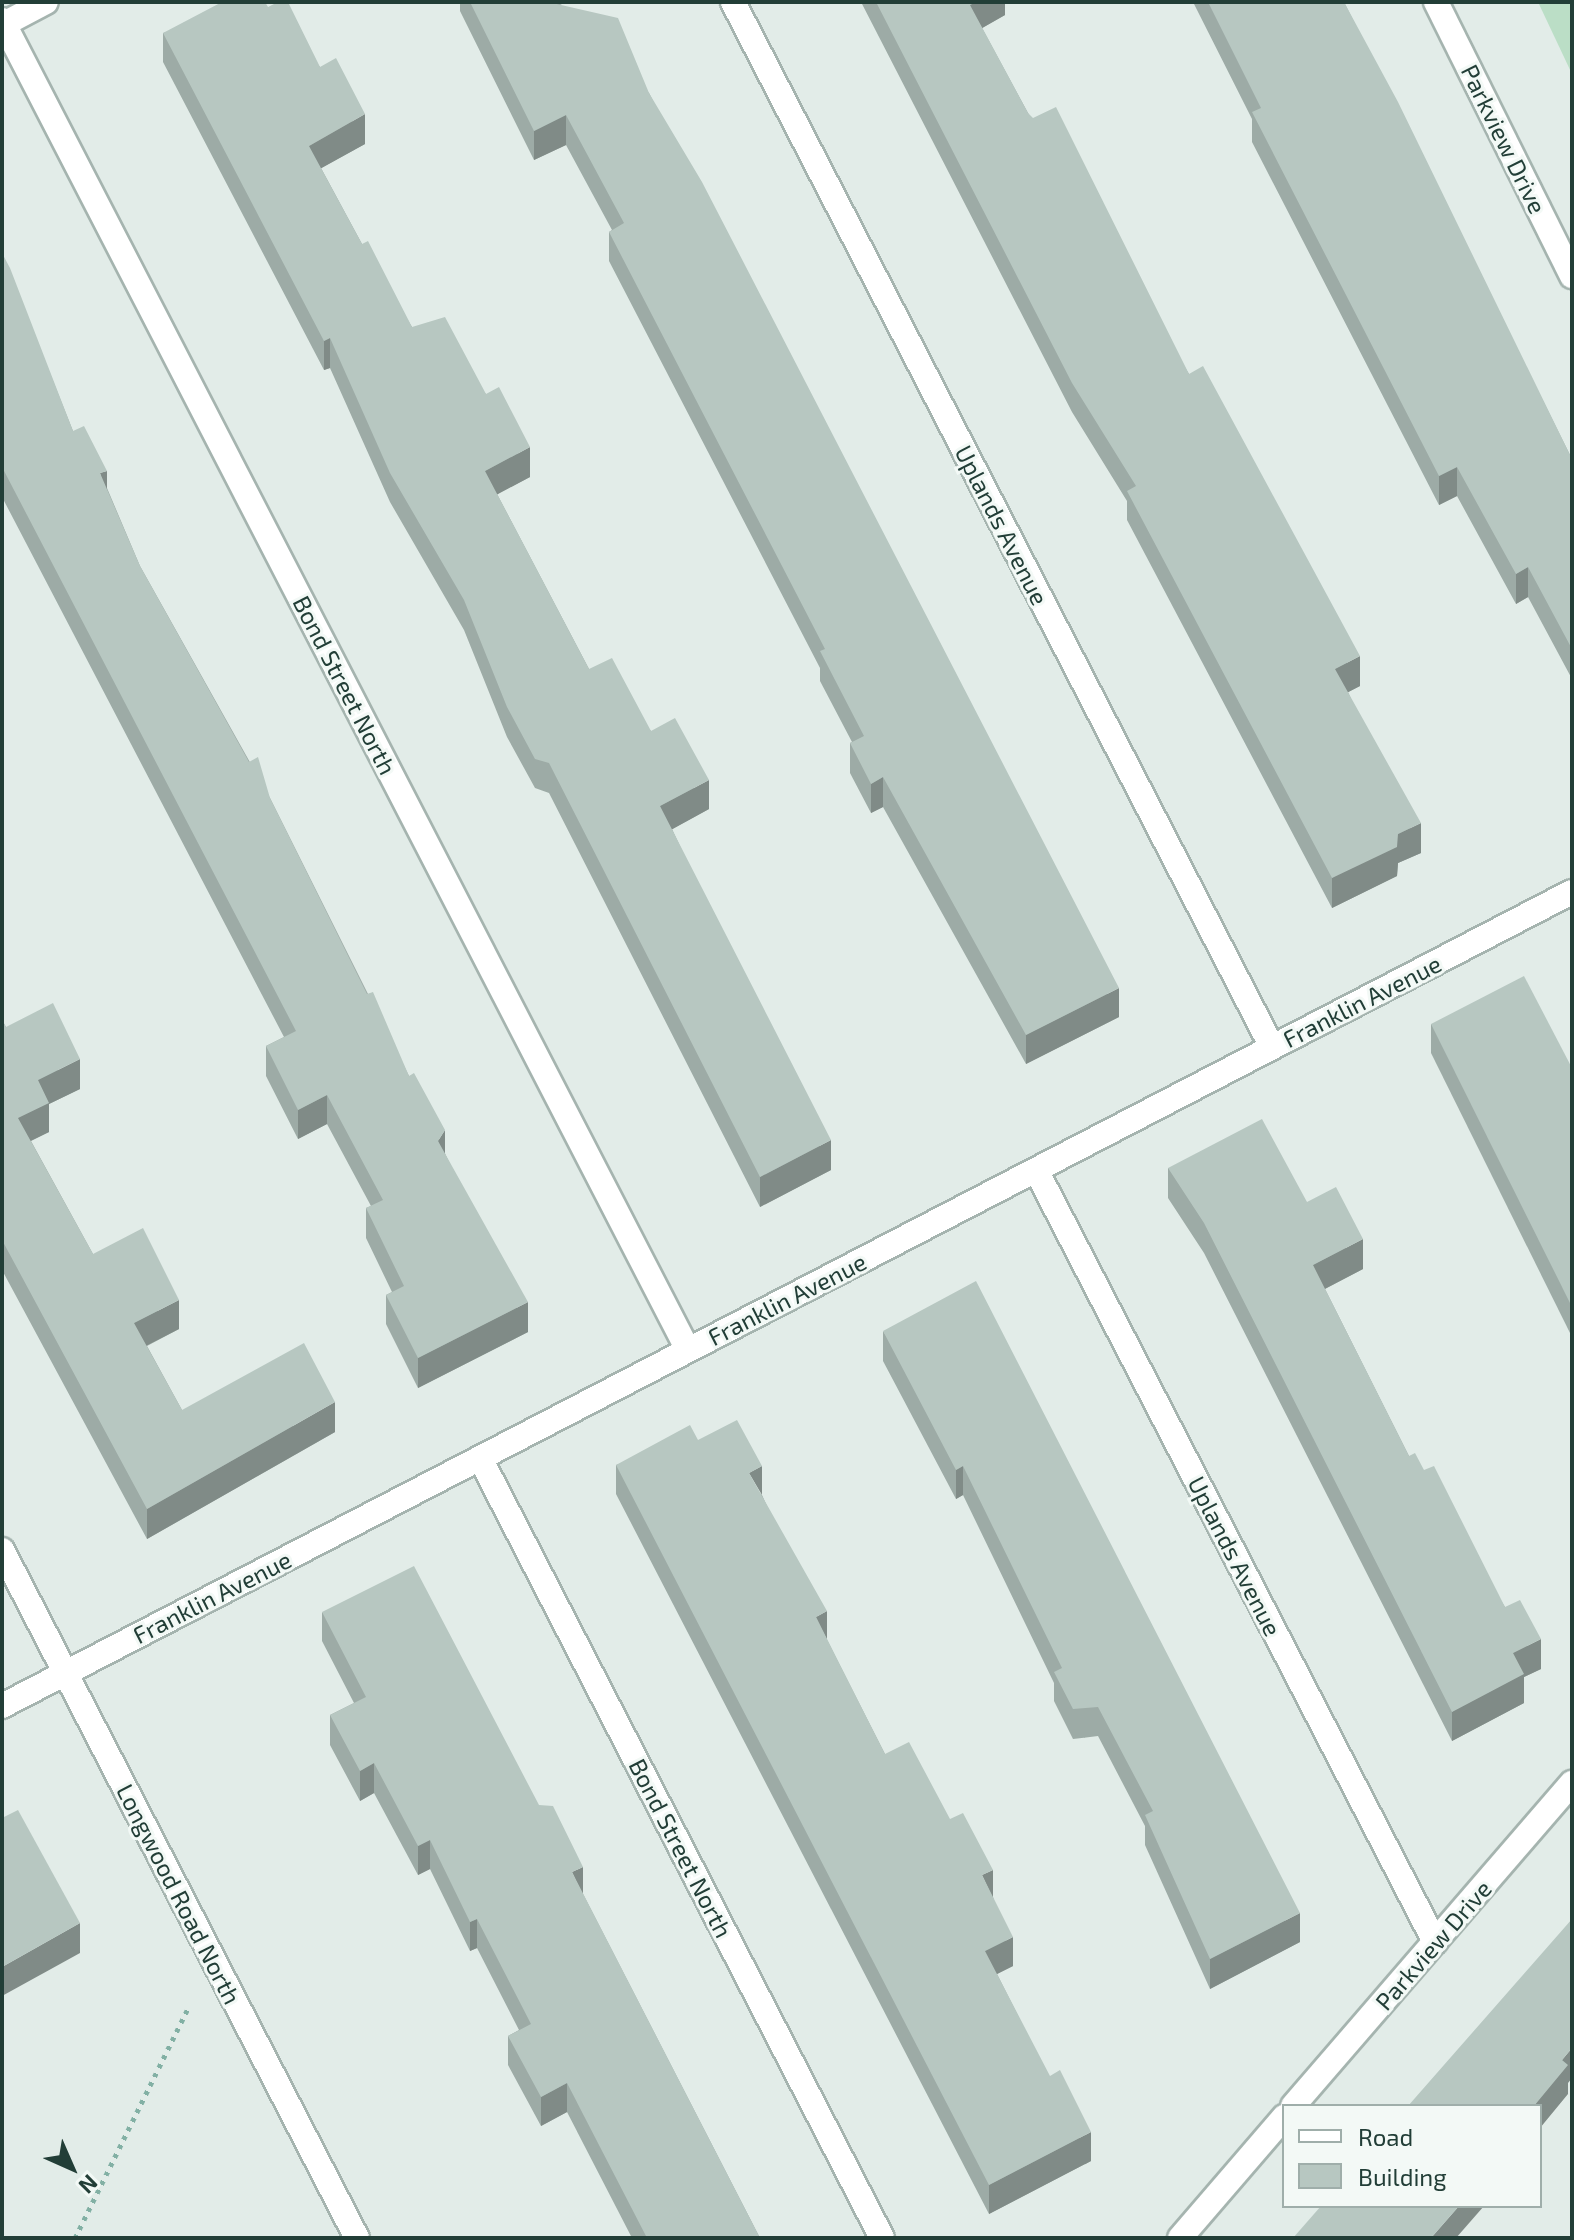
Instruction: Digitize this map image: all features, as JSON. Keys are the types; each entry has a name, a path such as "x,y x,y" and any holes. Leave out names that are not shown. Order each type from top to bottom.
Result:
{"street":[{"path":"3,22 46,2"},
{"name":"Uplands Avenue","path":"733,2 1272,1047"},
{"name":"Parkview Drive","path":"1436,2 1572,276"},
{"name":"Bond Street North","path":"3,22 688,1350"},
{"name":"Franklin Avenue","path":"2,1706 1572,892"},
{"name":"Uplands Avenue","path":"1036,1170 1435,1942"},
{"name":"Bond Street North","path":"480,1458 882,2238"},
{"name":"Longwood Road North","path":"2,1550 357,2238"},
{"name":"Parkview Drive","path":"1295,2104 1572,1783"},
{"path":"1180,2238 1282,2119"}],"path":[{"path":"75,2238 181,2015 219,1971"}],"green space":[{"path":"1538,2 1572,2 1572,74"}],"building":[{"path":"222,2 265,2 268,7 278,2 288,2 320,67 336,58 365,114 309,146 362,244 368,241 412,327 445,317 486,394 499,387 530,447 485,471 589,669 612,658 651,731 675,718 709,780 660,806 831,1140 760,1177 549,763 535,759 507,707 464,600 390,473 330,338 324,341 163,33"},
{"path":"470,2 548,2 618,18 649,93 702,182 1119,988 1026,1035 883,777 871,784 850,743 864,736 820,651 825,649 609,232 624,223 566,115 534,131"},
{"path":"876,2 976,2 970,5 1028,113 1033,118 1056,107 1189,374 1203,366 1360,656 1335,669 1421,823 1398,834 1397,847 1332,878 1127,491 1136,486 1072,383"},
{"path":"1208,2 1344,2 1398,102 1572,459 1572,649 1528,567 1516,574 1457,467 1439,476 1252,112 1261,108"},
{"path":"2,253 73,431 84,426 107,471 100,473 140,566 249,762 258,757 270,798 367,994 373,992 409,1076 414,1073 445,1130 438,1141 528,1302 418,1358 386,1295 404,1286 366,1208 383,1200 327,1095 298,1110 266,1046 296,1031 2,467"},
{"path":"1524,976 1572,1068 1572,1307 1431,1024"},
{"path":"53,1003 80,1059 38,1080 49,1103 18,1118 93,1254 143,1228 179,1300 134,1323 182,1410 304,1343 335,1402 147,1509 2,1240 2,1020 6,1027"},
{"path":"1262,1119 1307,1202 1336,1187 1363,1239 1313,1265 1409,1456 1415,1453 1424,1470 1434,1466 1505,1607 1520,1600 1541,1639 1513,1653 1524,1674 1452,1712 1204,1223 1168,1168"},
{"path":"976,1281 1300,1913 1210,1959 1145,1815 1153,1811 1098,1707 1073,1709 1054,1672 1062,1668 963,1466 956,1470 883,1331"},
{"path":"737,1420 762,1466 749,1473 827,1611 816,1617 885,1754 909,1742 950,1819 963,1813 993,1870 982,1875 1013,1937 985,1951 1050,2076 1060,2070 1091,2132 989,2185 616,1465 690,1425 698,1440"},
{"path":"414,1566 539,1805 553,1806 583,1867 572,1872 760,2238 647,2238 567,2083 541,2097 508,2036 531,2024 477,1919 470,1922 430,1840 418,1846 374,1763 360,1771 330,1715 366,1697 322,1612"},
{"path":"18,1810 80,1923 2,1967 2,1818"},
{"path":"1572,1919 1572,2048 1562,2060 1568,2065 1536,2104 1410,2104"},
{"path":"1319,2208 1457,2208 1431,2238 1293,2238"}]}
